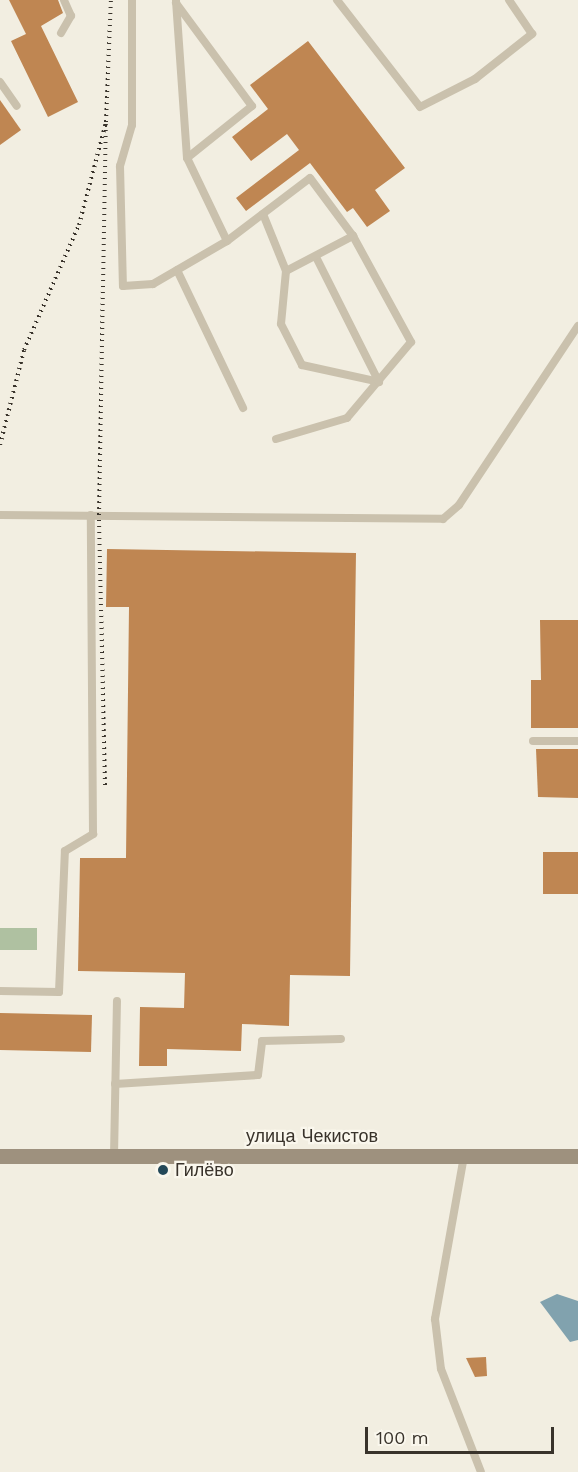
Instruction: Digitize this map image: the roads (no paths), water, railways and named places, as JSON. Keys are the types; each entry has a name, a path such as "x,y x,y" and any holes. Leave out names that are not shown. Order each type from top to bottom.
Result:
{"main road":[{"path":"0,1156 45,1156"},
{"name":"улица Чекистов","path":"45,1156 578,1156"},
{"path":"0,1165 45,1156"}],"lane":[{"path":"61,33 71,16 64,0"},
{"path":"132,0 132,125 120,166 123,286 153,284 227,241 310,178 353,236 411,342 347,418 276,439"},
{"path":"337,0 420,107 475,79 532,34 509,0"},
{"path":"176,1 187,158 227,241"},
{"path":"176,1 252,106 187,158"},
{"path":"0,82 18,106"},
{"path":"263,214 286,271 281,324 302,365 379,382"},
{"path":"286,271 353,236"},
{"path":"316,257 379,382"},
{"path":"177,270 243,408"},
{"path":"0,515 443,519 459,505 578,326"},
{"path":"0,992 59,992 65,850 93,834 91,515"},
{"path":"533,741 578,741"},
{"path":"114,1156 117,1001"},
{"path":"115,1084 258,1075 262,1041 341,1039"},
{"path":"464,1156 435,1319 441,1369 481,1472"}],"water":[{"path":"557,1294 578,1301 578,1340 570,1342 540,1302"}],"railway":[{"path":"0,445 24,350 79,225 106,122 111,0"},
{"path":"105,785 99,515 106,122"}],"place":[{"name":"Гилёво","path":"163,1170"}]}
